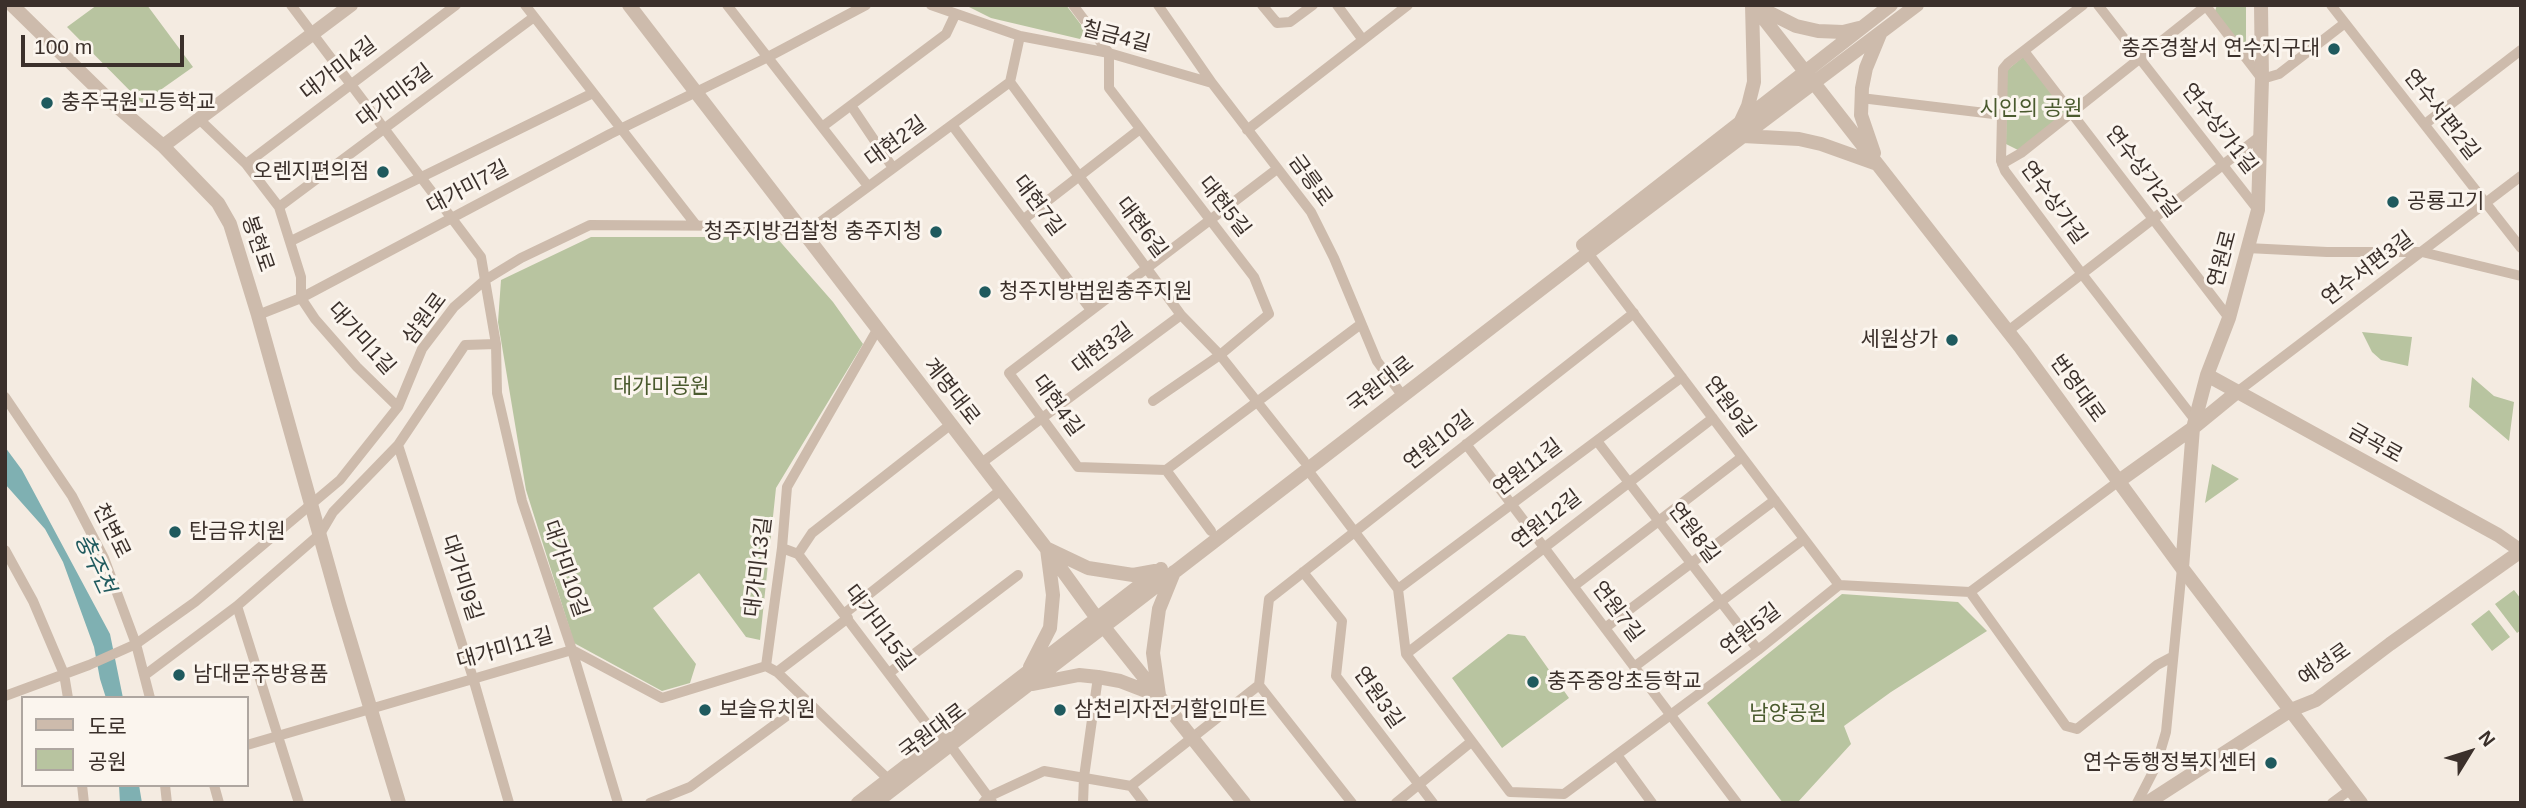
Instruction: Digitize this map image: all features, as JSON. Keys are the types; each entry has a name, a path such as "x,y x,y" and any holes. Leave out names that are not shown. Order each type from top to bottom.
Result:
{"street":[{"name":"봉현로","path":"12,5 106,97 163,146 218,203 230,224 399,803"},
{"name":"대가미10길","path":"291,5 481,257 496,344 498,393 522,501 572,650 618,803"},
{"path":"163,146 351,5"},
{"name":"대가미4길","path":"246,164 456,5"},
{"path":"526,5 696,225"},
{"name":"계명대로","path":"629,5 1100,622 1244,803"},
{"path":"727,5 869,187"},
{"name":"대가미7길","path":"258,315 301,298 621,129 768,57 866,5"},
{"name":"칠금4길","path":"931,5 1020,36 1109,53 1212,83"},
{"path":"1073,5 1109,53"},
{"name":"금릉로","path":"1158,5 1212,83 1311,212 1334,258 1377,361 1400,392"},
{"path":"1262,5 1277,23 1290,22 1313,5"},
{"path":"1337,5 1363,40"},
{"path":"1247,130 1408,5"},
{"path":"1864,26 1843,32 1818,31 1796,26 1754,5 1754,82 1742,129 1821,144 1877,164"},
{"name":"번영대로","path":"1754,5 2008,331 2182,568 2361,803"},
{"name":"국원대로","path":"1810,77 1864,26 1891,5"},
{"name":"국원대로","path":"875,803 945,743 1100,622 1175,569 1305,465 1742,129 1810,77 1881,33 1917,5"},
{"name":"연수상가길","path":"2083,5 2003,69 2002,164 2194,424"},
{"name":"연수상가1길","path":"2098,5 2258,211"},
{"name":"연원로","path":"2182,568 2194,424 2207,375 2229,318 2258,211 2261,5"},
{"name":"연수서편2길","path":"2330,5 2521,248"},
{"path":"2002,164 2021,153 2207,6 2262,79 2279,74 2345,23"},
{"path":"822,127 946,34 955,15"},
{"name":"대가미5길","path":"279,207 534,17"},
{"path":"1877,164 1861,115 1861,97 1867,68 1881,33"},
{"path":"1010,82 1020,36"},
{"path":"2425,124 2521,50"},
{"name":"연수상가2길","path":"2024,51 2229,318"},
{"name":"대현5길","path":"1109,53 1109,88 1254,277 1269,314 1220,355 1153,401"},
{"name":"대현2길","path":"804,234 1010,82"},
{"name":"대현6길","path":"1010,82 1181,315 1220,355 1305,465"},
{"path":"291,241 593,93"},
{"path":"1861,97 2003,115"},
{"path":"852,107 893,168"},
{"name":"대가미1길","path":"199,119 246,164 279,207 301,277 301,298 315,319 357,368 398,407"},
{"name":"대현7길","path":"952,125 1091,310"},
{"path":"1024,219 1140,129"},
{"name":"국원대로","path":"1400,392 1588,253 1742,129"},
{"path":"2008,331 2259,137"},
{"name":"대현4길","path":"1166,470 1078,467 1009,373 1277,169"},
{"name":"연수서편3길","path":"2237,392 2521,176"},
{"name":"삼원로","path":"64,674 136,643 195,602 340,480 398,407 422,349 454,307 485,281 521,258 590,225 757,226 804,234"},
{"path":"2246,248 2327,252 2422,252 2521,276"},
{"name":"연원9길","path":"1588,253 1839,585"},
{"name":"연원10길","path":"1259,685 1269,599 1634,313"},
{"name":"대현3길","path":"980,464 1181,315"},
{"path":"1211,531 1166,470 1361,324"},
{"name":"대가미13길","path":"766,666 782,548 787,487 877,330"},
{"path":"145,675 237,606 320,534 333,512 398,445 466,345 496,344"},
{"name":"금곡로","path":"2207,375 2498,535 2521,551"},
{"name":"연원11길","path":"1398,589 1682,377"},
{"path":"1839,585 1970,592 2237,392"},
{"name":"천변로","path":"5,397 72,496 104,558 136,643 150,696"},
{"name":"연원12길","path":"1406,654 1713,418"},
{"path":"782,548 798,554 813,533 950,425"},
{"name":"연원8길","path":"1597,441 1758,650"},
{"name":"연원7길","path":"1466,444 1737,803"},
{"name":"대가미9길","path":"398,445 473,678 509,803"},
{"path":"1574,586 1742,457"},
{"path":"1305,465 1398,589"},
{"name":"국원대로","path":"1100,622 1160,570 1305,465"},
{"path":"777,672 1001,490"},
{"path":"1605,628 1775,500"},
{"path":"1634,667 1804,539"},
{"path":"1046,548 1053,595 1050,628 1028,678 1079,675 1098,677 1120,681 1160,696 1153,653 1159,610 1175,569"},
{"path":"1046,548 1088,568 1133,575 1160,570"},
{"path":"5,550 33,601 64,674 68,696"},
{"name":"예성로","path":"2147,803 2291,709 2316,700 2521,551"},
{"name":"대가미15길","path":"798,554 988,801"},
{"path":"2137,803 2162,752 2166,732 2182,568"},
{"name":"연원3길","path":"1303,572 1342,621 1336,676 1433,803"},
{"path":"890,673 1018,575"},
{"name":"연원5길","path":"1398,589 1406,654 1510,792 1563,794 1758,650 1839,585"},
{"path":"1970,592 2067,726 2077,729 2157,665 2172,657"},
{"path":"237,606 299,803"},
{"name":"대가미11길","path":"248,744 572,650 662,698 766,666"},
{"path":"766,666 777,672 888,779"},
{"path":"5,696 64,674"},
{"path":"1083,803 1098,677"},
{"path":"1131,786 1259,685 1352,803"},
{"path":"650,803 690,787 807,702"},
{"path":"1396,803 1471,742"},
{"name":"국원대로","path":"858,803 888,779 945,743"},
{"path":"1617,755 1651,803"},
{"path":"988,801 1044,771 1131,786 1144,803"},
{"path":"2332,803 2351,789"}],"green space":[{"path":"97,5 147,5 193,67 142,103 67,27"},
{"path":"965,5 1066,5 1085,30 1080,39 991,18"},
{"path":"2217,5 2246,5 2246,47 2242,47 2215,11"},
{"name":"시인의 공원","path":"2023,57 2067,113 2018,150 2006,144 2007,70"},
{"name":"대가미공원","path":"591,237 776,237 833,302 863,344 776,488 760,640 746,637 699,573 653,608 696,664 690,683 662,691 574,643 526,490 498,322 501,280"},
{"path":"2362,332 2412,337 2408,366 2381,360 2372,352"},
{"path":"2472,377 2494,396 2514,402 2509,441 2469,407"},
{"path":"2212,464 2239,479 2205,503"},
{"path":"2514,590 2521,599 2521,630 2517,633 2495,604"},
{"name":"남양공원","path":"1842,594 1958,602 1987,631 1891,692 1844,726 1851,744 1797,803 1783,803 1707,703"},
{"path":"2489,610 2510,637 2492,651 2471,624"},
{"path":"1508,634 1525,636 1569,698 1502,748 1452,678"}],"water":[{"name":"충주천","path":"5,447 22,470 110,634 123,696 105,696 94,647 63,562 45,529 5,484"},
{"path":"119,787 139,787 142,803 120,803"}],"place":[{"name":"충주경찰서 연수지구대","path":"2334,49"},
{"name":"충주국원고등학교","path":"47,103"},
{"name":"오렌지편의점","path":"383,172"},
{"name":"공룡고기","path":"2393,202"},
{"name":"청주지방검찰청 충주지청","path":"936,232"},
{"name":"청주지방법원충주지원","path":"985,292"},
{"name":"세원상가","path":"1952,340"},
{"name":"탄금유치원","path":"175,532"},
{"name":"남대문주방용품","path":"179,675"},
{"name":"충주중앙초등학교","path":"1533,682"},
{"name":"보슬유치원","path":"705,710"},
{"name":"삼천리자전거할인마트","path":"1060,710"},
{"name":"연수동행정복지센터","path":"2271,763"}]}
